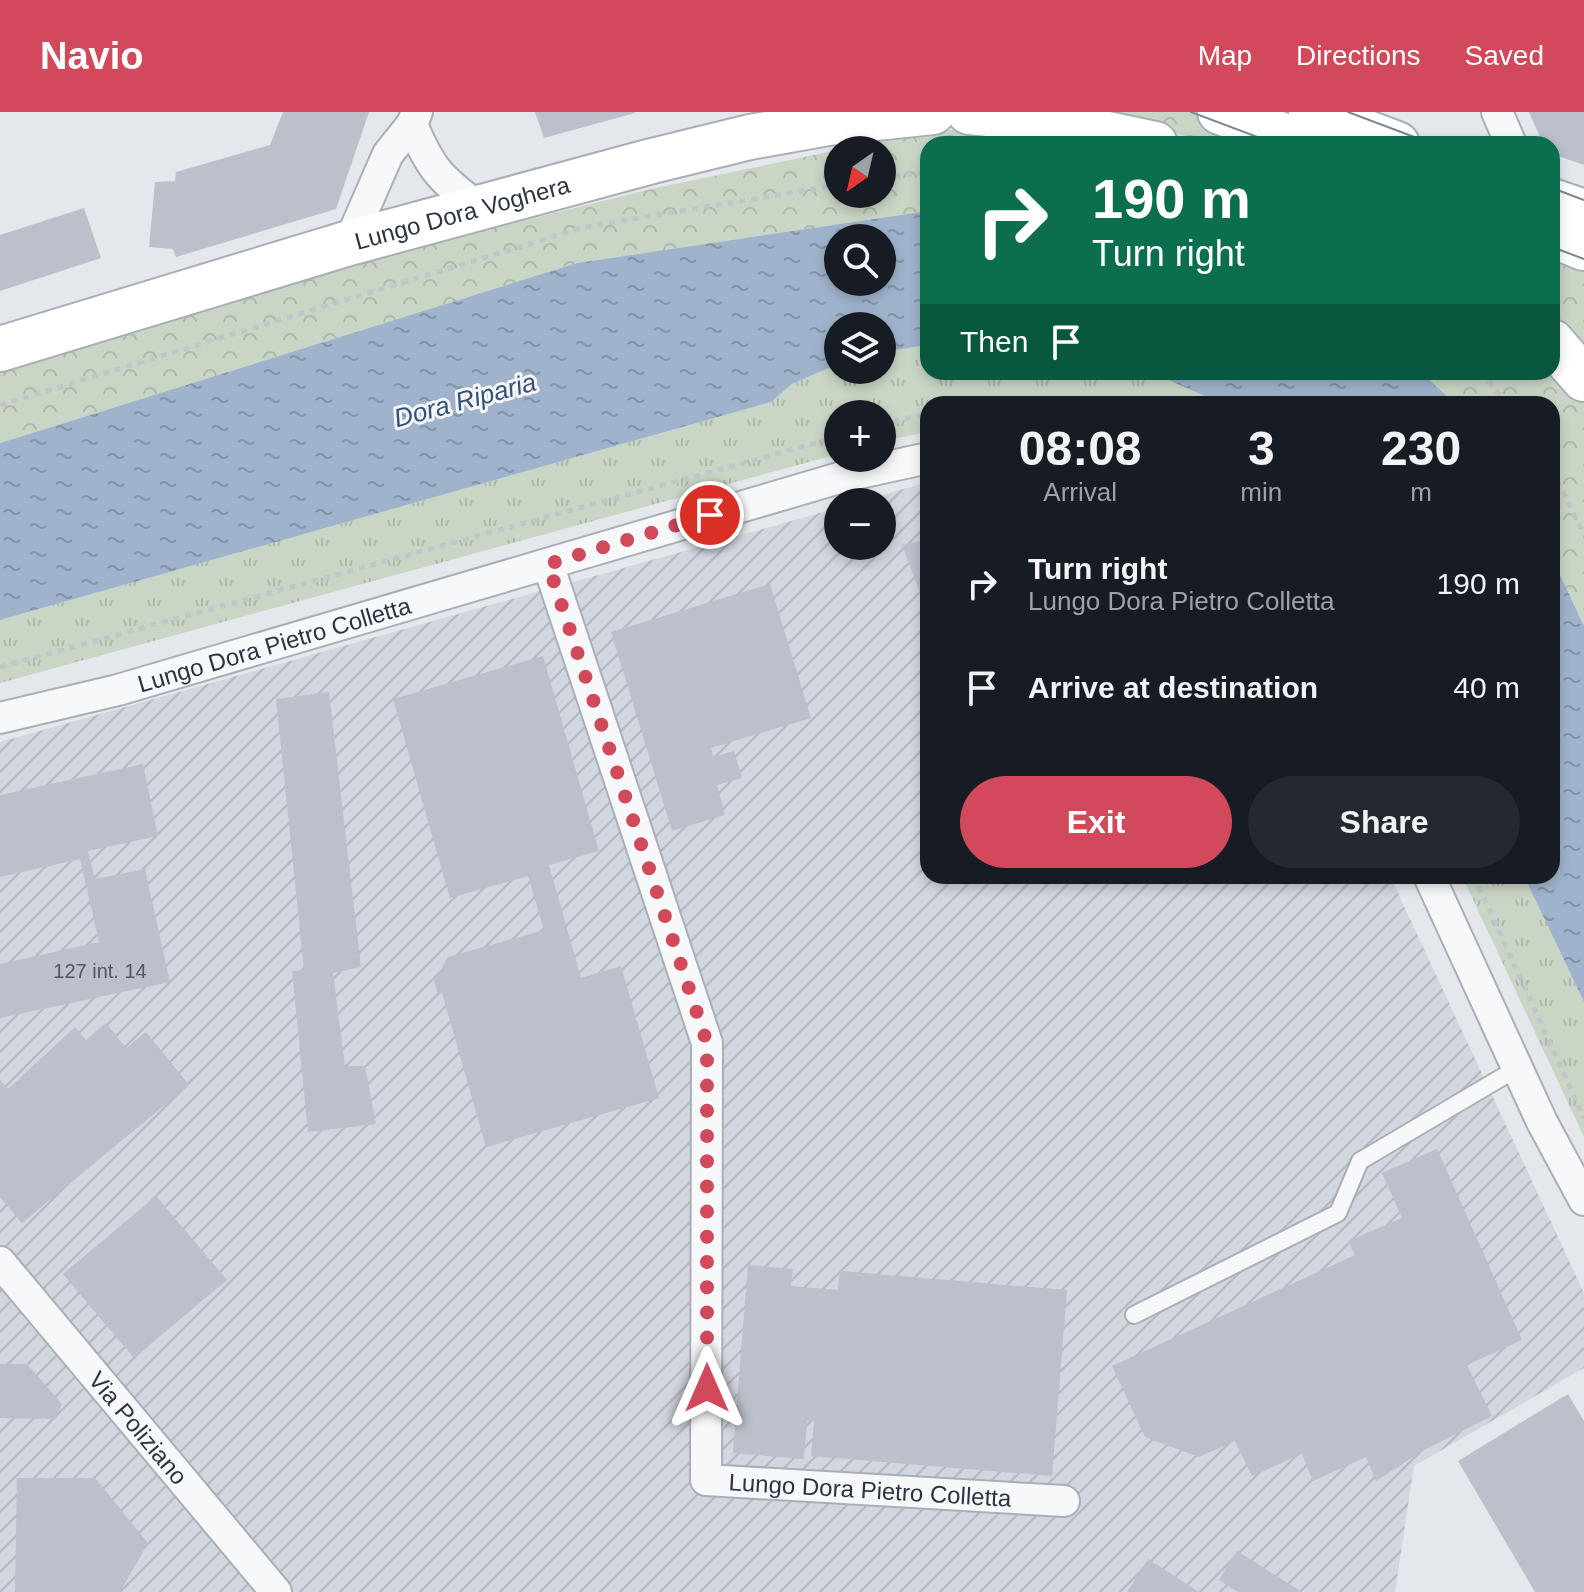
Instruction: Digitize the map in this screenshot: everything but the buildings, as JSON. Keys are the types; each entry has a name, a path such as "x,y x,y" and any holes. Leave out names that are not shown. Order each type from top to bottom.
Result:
{"street":[{"name":"Lungo Dora Voghera","path":"0,349 349,243 750,137 884,114 933,112"},
{"path":"969,112 1036,119 1117,136"},
{"path":"1220,112 1324,127 1363,136"},
{"path":"1497,112 1508,136"},
{"path":"414,118 431,167 445,182 482,210"},
{"path":"349,243 388,154 414,118"},
{"path":"1560,204 1584,212"},
{"path":"1560,238 1584,248"},
{"path":"1560,351 1584,379"},
{"name":"Lungo Dora Pietro Colletta","path":"0,718 133,686 846,476 920,460"},
{"name":"Lungo Dora Pietro Colletta","path":"548,564 707,1043 706,1480 1064,1501"},
{"path":"1433,884 1516,1069 1584,1200"},
{"name":"Via Poliziano","path":"0,1262 276,1592"}],"lane":[{"path":"1134,1315 1338,1213 1360,1161 1516,1069"}],"path":[{"path":"896,176 920,173"},
{"path":"0,405 585,227 824,187"},
{"path":"1488,380 1500,396"},
{"path":"896,421 920,415"},
{"path":"0,667 824,441"},
{"path":"1560,486 1584,534"},
{"path":"1478,884 1584,1118"}],"shaded area":[{"path":"920,484 920,884 1394,884 1584,1293 1584,1368 1414,1466 1395,1592 0,1592 0,742 824,512 824,560 896,560 896,491"}],"green space":[{"path":"1116,112 1191,112 1255,136 1184,136"},
{"path":"1036,119 1112,136 920,136 920,212 577,263 0,443 0,371 390,254 651,189 824,153 824,208 896,208 896,138"},
{"path":"1560,250 1584,259 1584,344 1571,369 1584,381 1584,626 1560,575 1560,396 1446,396 1430,380 1560,380"},
{"path":"920,346 920,380 1168,380 1205,396 920,396 920,434 896,438 896,400 824,400 824,458 0,683 0,620 771,402 792,384 824,370 824,384 896,384 896,350"},
{"path":"1466,884 1528,884 1584,1002 1584,1137"}],"water":[{"name":"Dora Riparia","path":"920,212 920,346 896,350 896,312 824,312 824,370 792,384 771,402 0,620 0,443 577,263 824,226 824,296 896,296 896,224 840,224"},
{"path":"1168,380 1430,380 1446,396 1205,396"},
{"path":"1560,575 1584,626 1584,1002 1528,884 1560,884"}],"tram line":[{"path":"1191,112 1255,136"},
{"path":"1348,112 1412,136"},
{"path":"1560,191 1584,200"},
{"path":"1560,250 1584,259"}],"route":[{"path":"707,1388 707,1043 548,564 710,515"}]}
